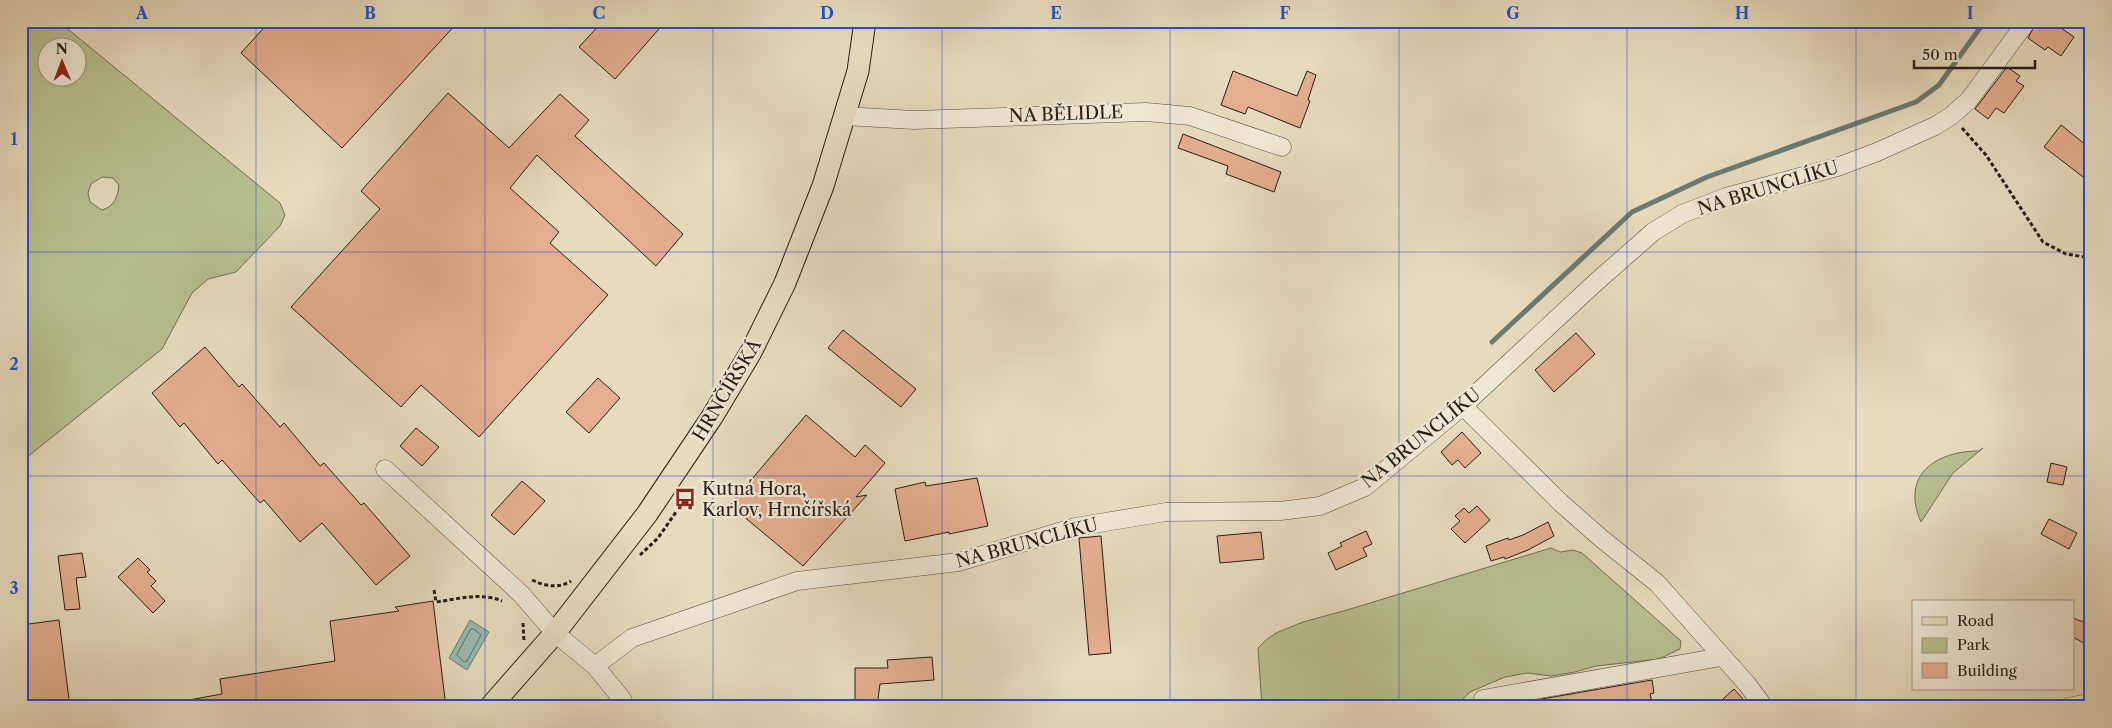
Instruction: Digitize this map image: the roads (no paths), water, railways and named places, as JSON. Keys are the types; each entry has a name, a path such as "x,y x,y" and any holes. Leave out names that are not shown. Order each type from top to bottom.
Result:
{"main road":[{"name":"HRNČÍŘSKÁ","path":"490,707 555,633 647,514 712,417 741,368 785,283 823,186 858,71 865,21"}],"street":[{"name":"NA BRUNCLÍKU","path":"595,666 632,638 797,581 959,562 1075,527 1166,512 1280,512 1320,506 1365,488 1462,406 1653,232 1682,214 1726,197 1837,167 1877,152 1935,126 1951,116 1969,100 2027,21"},
{"name":"NA BĚLIDLE","path":"844,116 914,120 1146,112 1190,116 1282,147"},
{"path":"1462,406 1561,503 1657,583 1747,684 1764,707"},
{"path":"385,469 521,594 555,633 595,666 622,699 625,707"},
{"path":"1483,699 1721,657"},
{"path":"2068,707 2088,704"}],"water":[{"path":"470,620 489,632 467,670 449,658"}],"waterway":[{"path":"1492,342 1632,212 1707,177 1916,102 1939,85 1985,21"}],"place":[{"name":"Kutná Hora, Karlov, Hrnčířská","path":"685,499"}]}
